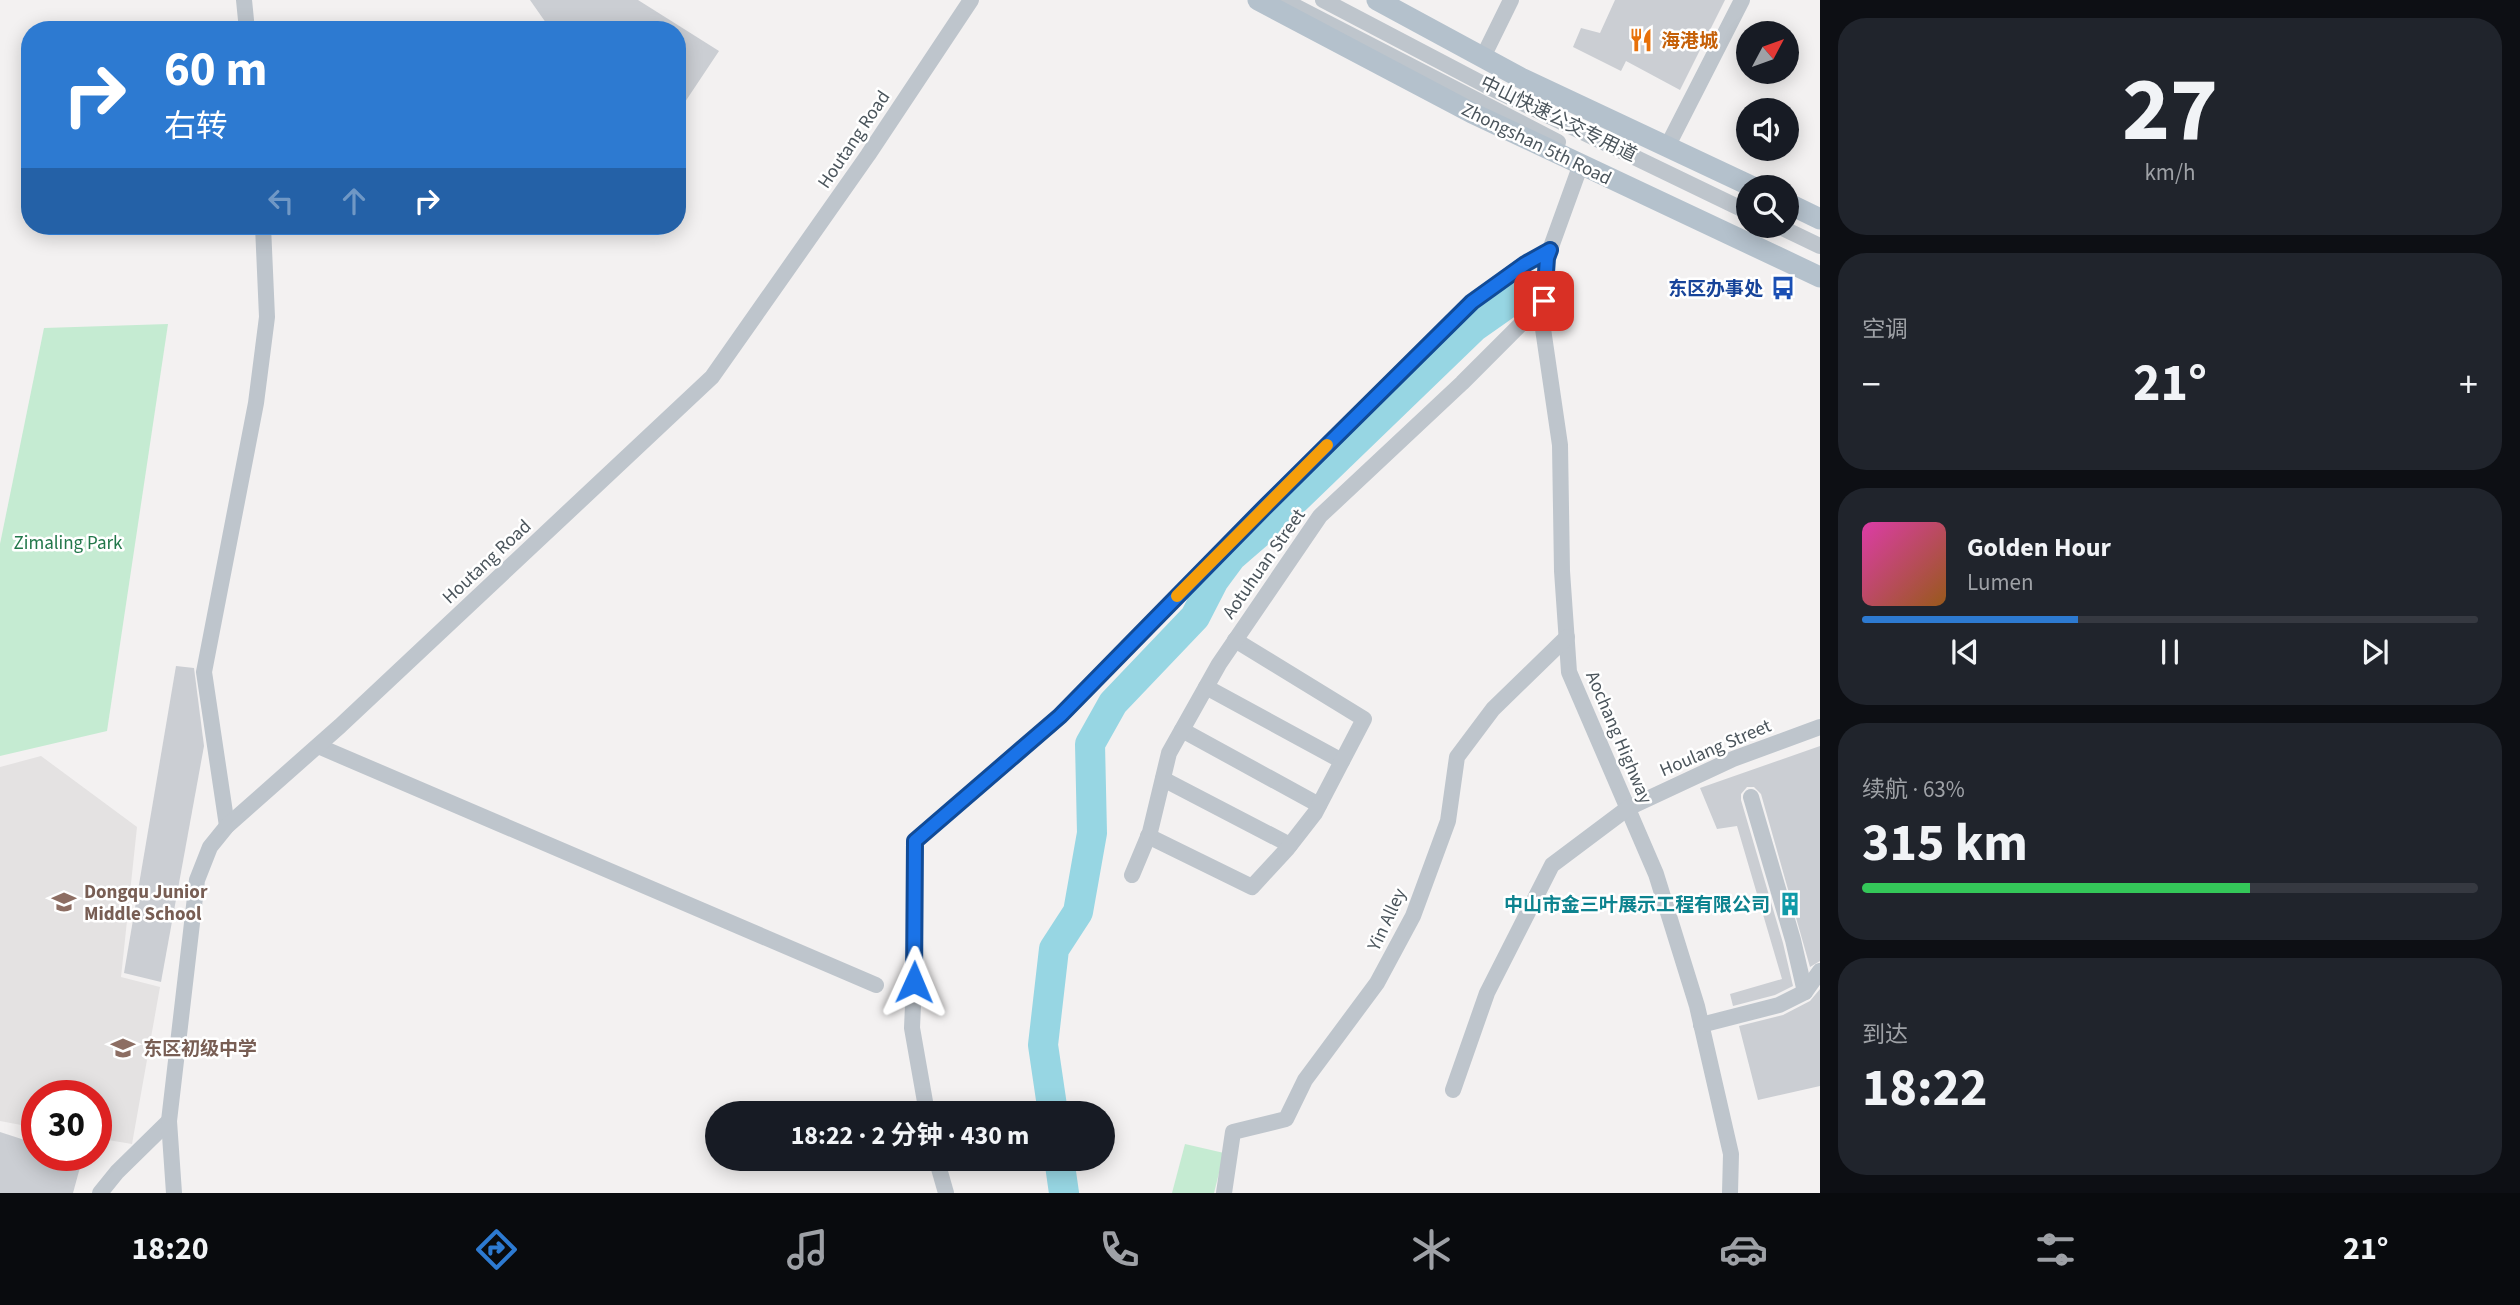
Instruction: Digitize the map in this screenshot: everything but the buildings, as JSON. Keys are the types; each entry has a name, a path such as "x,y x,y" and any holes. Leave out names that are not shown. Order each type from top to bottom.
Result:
{"main road":[{"name":"Zhongshan 5th Road","path":"1258,0 1472,113 1820,277"},
{"path":"1377,0 1521,78 1736,179"},
{"path":"1799,209 1820,219"}],"street":[{"path":"244,0 246,21"},
{"name":"Houtang Road","path":"174,1193 169,1121 197,880 210,847 227,826 318,746 712,377 868,155 971,0"},
{"name":"中山快速公交专用道","path":"1283,0 1479,103 1820,266"},
{"name":"中山快速公交专用道","path":"1323,0 1487,86 1736,206"},
{"path":"1483,57 1511,0"},
{"path":"1667,147 1742,0"},
{"name":"Aochang Highway","path":"1581,164 1547,258 1542,322 1560,445 1562,571 1569,671 1656,874 1701,1025 1731,1154 1730,1193"},
{"path":"227,826 204,672 256,403 267,317 263,235"},
{"path":"1799,236 1820,246"},
{"path":"925,1101 912,1028 915,841 1060,716 1265,507 1472,302 1525,264 1550,250"},
{"name":"Aotuhuan Street","path":"1132,875 1148,836 1169,753 1235,640 1320,516 1452,393 1544,301"},
{"name":"Yin Alley","path":"1224,1193 1233,1132 1286,1119 1305,1080 1377,983 1413,916 1448,821 1457,757 1493,709 1567,637"},
{"path":"1148,836 1252,887 1290,845 1319,805 1364,719 1235,640"},
{"path":"1206,687 1342,761"},
{"name":"Houlang Street","path":"1453,1090 1487,993 1552,865 1628,808 1733,759 1820,727"},
{"path":"1182,730 1319,805"},
{"path":"318,746 876,985"},
{"path":"1163,779 1290,845"},
{"path":"1751,797 1793,940 1805,992"},
{"path":"1701,1025 1779,1005 1805,992 1820,971"},
{"path":"100,1193 117,1172 169,1121"},
{"path":"940,1171 946,1193"}],"shaded area":[{"name":"Dongqu Junior Middle School","path":"41,756 137,827 121,977 160,987 132,1144 112,1141 112,1080 21,1080 21,1125 0,1121 0,767"}],"green space":[{"name":"Zimaling Park","path":"168,324 107,731 0,756 0,544 44,328"},
{"path":"1185,1144 1224,1153 1214,1193 1172,1193"}],"waterway":[{"path":"1051,1101 1043,1045 1054,949 1078,912 1092,833 1090,744 1113,703 1195,617 1214,580 1231,557 1276,518 1474,327 1531,287"},
{"path":"1061,1171 1064,1193"}],"slow traffic":[{"path":"1177,596 1327,445"}],"place":[{"name":"海港城","path":"1641,40"},
{"name":"东区办事处","path":"1783,288"},
{"name":"Dongqu Junior Middle School","path":"64,902"},
{"name":"中山市金三叶展示工程有限公司","path":"1790,904"},
{"name":"东区初级中学","path":"123,1048"}],"route":[{"path":"914,982 915,841 1060,716 1265,507 1472,302 1525,264 1550,250 1544,301"}]}
